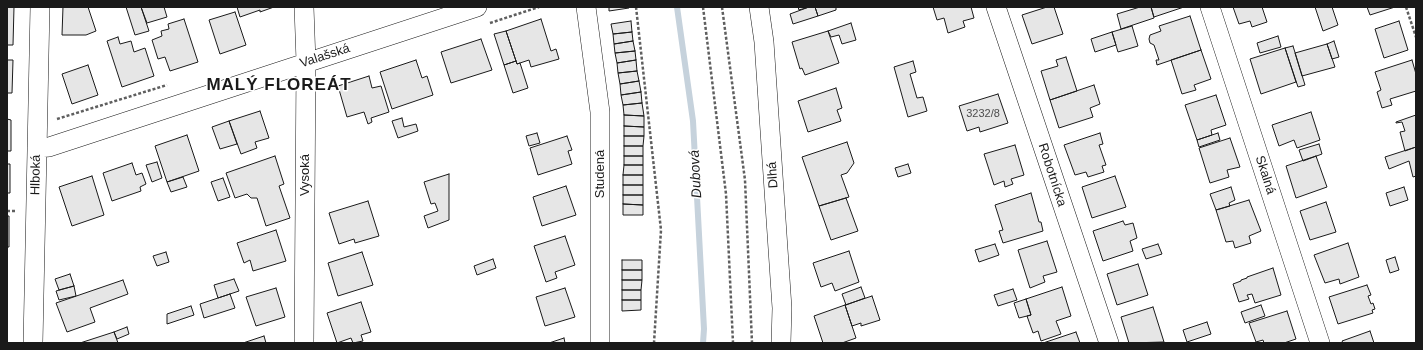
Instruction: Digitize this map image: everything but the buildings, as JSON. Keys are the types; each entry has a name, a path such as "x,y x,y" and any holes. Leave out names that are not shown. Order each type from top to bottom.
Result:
{"street":[{"name":"Hlboká","path":"33,343 40,7"},
{"name":"Vysoká","path":"304,7 306,62 304,343"},
{"name":"Valašská","path":"37,148 56,144 477,7"},
{"name":"Studená","path":"586,7 600,112 600,343"},
{"name":"Dlhá","path":"759,7 764,42 782,300 781,343"},
{"name":"Robotnícka","path":"996,7 1109,343"},
{"name":"Skalná","path":"1210,7 1320,343"}],"path":[{"path":"636,7 661,230 654,343"},
{"path":"703,7 726,194 733,343"},
{"path":"722,7 744,180 752,343"},
{"path":"1406,7 1416,37"},
{"path":"55,120 168,84"}],"waterway":[{"name":"Dubová","path":"677,7 693,121 704,329 703,343"}],"district":[{"name":"MALÝ FLOREÁT","path":"279,85"}]}
